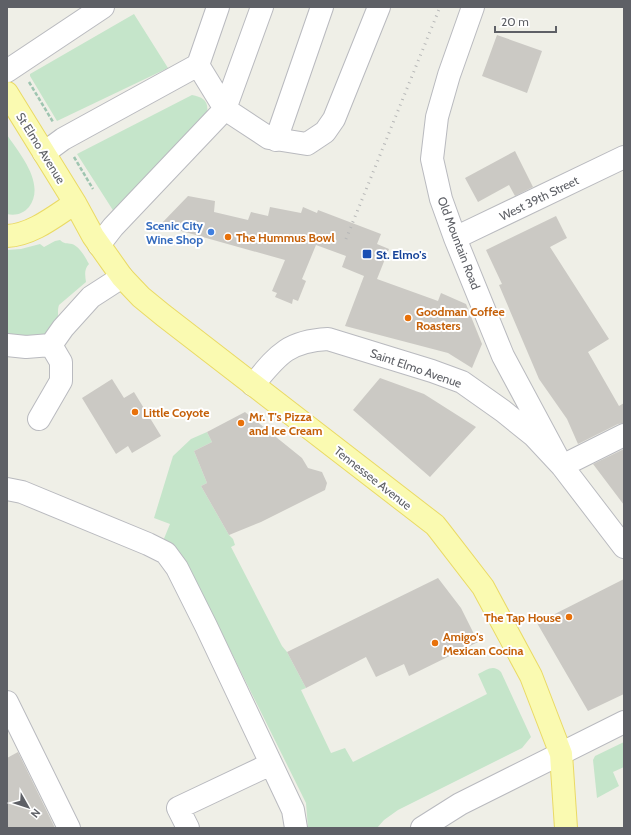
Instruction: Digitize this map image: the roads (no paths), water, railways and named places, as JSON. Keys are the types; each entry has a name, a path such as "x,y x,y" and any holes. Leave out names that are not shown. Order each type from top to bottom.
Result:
{"main road":[{"name":"St Elmo Avenue","path":"7,93 75,203"},
{"name":"Tennessee Avenue","path":"75,203 99,245 122,277 141,297 439,530 483,587 531,676 561,754 566,828"},
{"path":"7,236 15,236 31,230 75,203"}],"street":[{"path":"7,72 103,7"},
{"path":"44,153 63,139 198,65 218,7"},
{"path":"99,245 113,227 224,109 262,7"},
{"path":"276,140 322,7"},
{"path":"198,65 224,109 269,138 307,144 325,132 334,120 379,7"},
{"name":"Old Mountain Road","path":"473,7 449,75 437,117 432,159 441,199 454,238 503,356 562,466"},
{"name":"West 39th Street","path":"454,238 624,157"},
{"path":"51,345 63,328 90,297 122,277"},
{"name":"Saint Elmo Avenue","path":"253,385 277,356 293,346 312,340 328,339 432,371 462,382 503,411 534,436 562,466 624,547"},
{"path":"7,345 26,347 51,345"},
{"path":"39,419 61,381 61,362 51,345"},
{"path":"562,466 624,435"},
{"path":"7,489 22,492 148,544 166,553 177,568 206,626 293,810 296,828"},
{"path":"7,702 69,828"},
{"path":"422,828 460,804 624,722"},
{"path":"188,828 178,808 271,764"}],"railway":[{"path":"346,239 440,7"}],"place":[{"name":"Scenic City Wine Shop","path":"211,232"},
{"name":"The Hummus Bowl","path":"228,237"},
{"name":"St. Elmo's","path":"367,254"},
{"name":"Goodman Coffee Roasters","path":"408,318"},
{"name":"Little Coyote","path":"135,412"},
{"name":"Mr. T's Pizza and Ice Cream","path":"241,423"},
{"name":"The Tap House","path":"569,617"},
{"name":"Amigo's Mexican Cocina","path":"435,643"}]}
